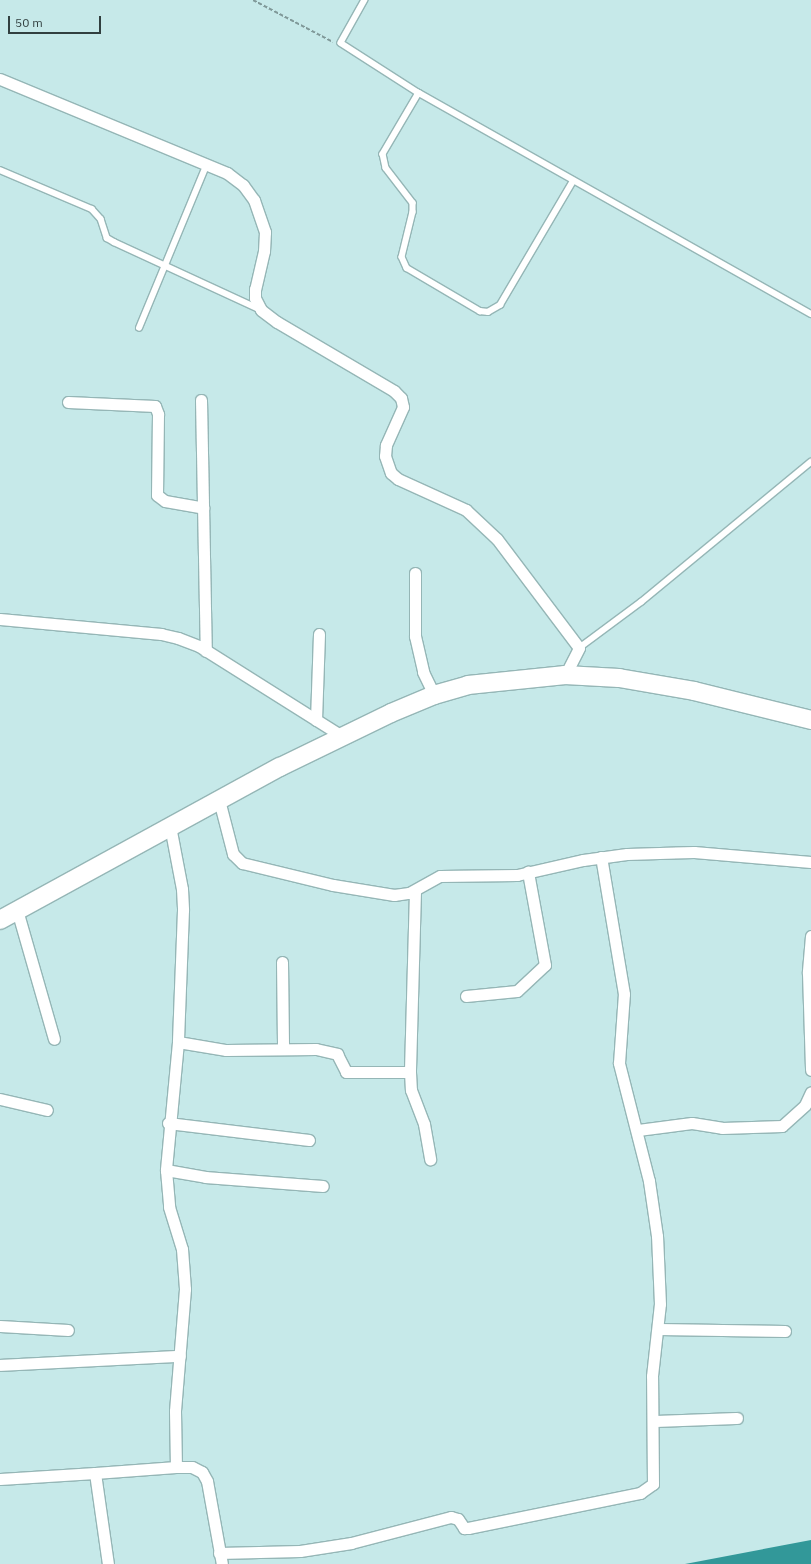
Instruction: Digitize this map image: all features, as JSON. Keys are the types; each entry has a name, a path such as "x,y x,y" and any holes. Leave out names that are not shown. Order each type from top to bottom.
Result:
{"highway":[{"path":"0,920 170,826 342,736 434,695 468,685 502,679 565,675 649,682 811,720"}],"street":[{"path":"0,79 207,164 227,173 243,185 254,200 265,232 264,250 255,289 255,298 261,310 276,322 394,390 401,398 403,407 386,445 385,456 391,473 398,479 466,510 483,524 579,648 565,675"},
{"path":"201,400 206,650"},
{"path":"68,402 155,406 158,414 157,495 165,501 203,508"},
{"path":"414,573 415,636 423,672 434,695"},
{"path":"0,619 161,634 178,638 206,650 342,736"},
{"path":"316,720 319,634"},
{"path":"219,800 233,854 242,863 333,885 394,895 415,890 429,880 440,876 493,876 528,872 601,857 627,854 694,852 811,862"},
{"path":"170,826 182,889 178,1042 168,1123 166,1170 169,1207 180,1243 185,1289 175,1411 176,1467"},
{"path":"219,1552 300,1551 351,1543 451,1517 458,1518 464,1528 468,1528 640,1493 653,1484 654,1421 652,1370 659,1329 654,1209 638,1130 619,1062 624,994 601,857"},
{"path":"466,996 517,991 545,965 528,872"},
{"path":"415,890 410,1072 411,1090 424,1124 430,1159"},
{"path":"17,910 54,1039"},
{"path":"811,936 808,973 811,1070"},
{"path":"282,962 282,1049"},
{"path":"178,1042 216,1050 316,1049 337,1054 346,1072 410,1072"},
{"path":"638,1130 692,1123 722,1128 782,1126 805,1105 811,1092"},
{"path":"0,1099 47,1110"},
{"path":"168,1123 308,1140"},
{"path":"166,1170 205,1177 323,1186"},
{"path":"0,1326 68,1330"},
{"path":"659,1329 785,1331"},
{"path":"0,1365 180,1356"},
{"path":"654,1421 737,1418"},
{"path":"0,1479 192,1467 202,1472 207,1481 222,1564"},
{"path":"95,1473 108,1564"}],"lane":[{"path":"365,0 341,43 420,93 573,181 811,314"},
{"path":"420,93 383,154 386,168 413,203 413,212 402,257 407,268 480,311 488,312 500,305 573,181"},
{"path":"139,328 207,164"},
{"path":"0,170 92,209 101,219 107,238 261,310"},
{"path":"579,648 640,602 811,462"}],"path":[{"path":"253,0 328,42 341,43"}],"water":[{"path":"811,1540 811,1564 685,1564"}]}
